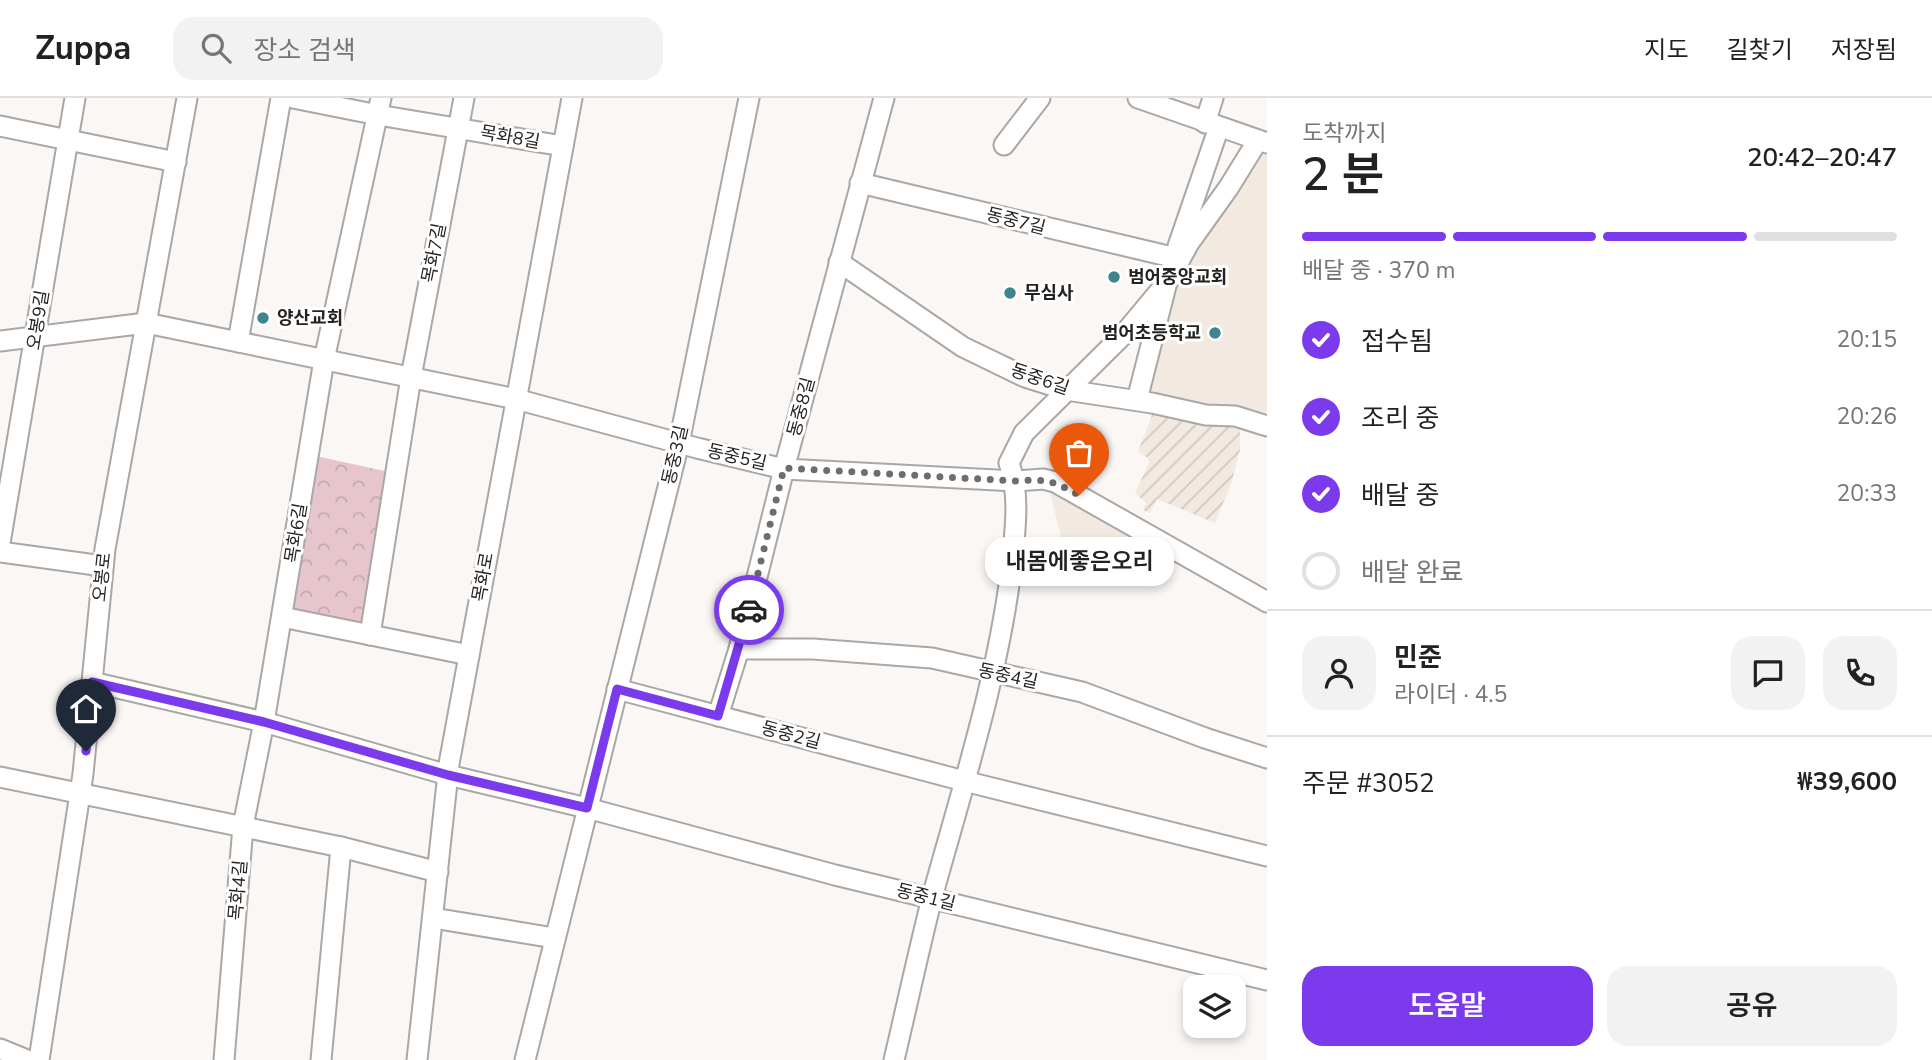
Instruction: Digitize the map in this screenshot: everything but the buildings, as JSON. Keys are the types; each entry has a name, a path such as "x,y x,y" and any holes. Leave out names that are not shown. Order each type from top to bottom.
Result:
{"street":[{"name":"오봉9길","path":"0,542 75,98"},
{"name":"오봉로","path":"39,1060 80,794 103,566 187,98"},
{"path":"238,342 281,98"},
{"name":"목화8길","path":"293,98 380,107 458,128 563,146"},
{"name":"목화8길","path":"458,128 464,98"},
{"name":"목화로","path":"417,1060 448,775 572,98"},
{"name":"동중3길","path":"587,808 679,443 749,98"},
{"name":"동중8길","path":"718,716 739,649 784,468 884,98"},
{"path":"1004,145 1040,98"},
{"path":"1138,98 1262,142 1176,260"},
{"path":"1138,400 1167,281 1188,220 1212,125 1213,98"},
{"path":"324,360 380,107"},
{"path":"0,126 176,162"},
{"name":"목화7길","path":"411,377 458,128"},
{"name":"동중7길","path":"860,183 1176,260"},
{"name":"동중6길","path":"839,262 963,347 1025,377 1066,390 1138,400 1206,415 1235,416 1267,426"},
{"path":"894,1060 932,899 992,672 1009,592 1016,481 1009,463 1024,433 1123,335 1167,281"},
{"path":"0,341 146,323 516,399"},
{"name":"목화6길","path":"264,722 324,360"},
{"path":"370,635 411,377"},
{"name":"동중5길","path":"516,399 784,468 1016,481 1044,479 1055,482 1267,602"},
{"path":"0,552 103,566"},
{"path":"282,617 469,655"},
{"name":"동중4길","path":"739,649 813,649 932,659 1082,692 1184,731 1267,758"},
{"name":"동중1길","path":"92,682 264,722 448,775 587,808 835,875 1267,980"},
{"name":"동중2길","path":"617,689 964,781 1267,856"},
{"name":"목화4길","path":"224,1060 243,826 264,722"},
{"path":"0,777 341,847 438,872"},
{"path":"525,1060 587,808"},
{"path":"321,1060 341,847"},
{"path":"433,918 554,938"},
{"path":"0,1049 27,1060"}],"shaded area":[{"name":"범어초등학교","path":"1262,149 1267,150 1267,421 1155,398 1150,388 1176,278"},
{"path":"1154,410 1240,423 1240,450 1231,484 1215,523 1157,499 1150,513 1143,510 1146,503 1135,493 1149,463 1148,458 1138,452"},
{"path":"1053,488 1137,538 1079,555 1074,551 1065,552 1050,493"}],"green space":[{"path":"316,456 389,472 363,626 288,611"}],"way so far":[{"path":"749,610 784,468 1016,481 1044,479 1079,495"}],"place":[{"name":"범어중앙교회","path":"1114,277"},
{"name":"무심사","path":"1010,293"},
{"name":"양산교회","path":"263,318"},
{"name":"범어초등학교","path":"1215,333"},
{"name":"내몸에좋은오리","path":"1079,495"}],"route":[{"path":"86,751 92,682 264,722 448,775 587,808 617,689 718,716 749,610"}]}
